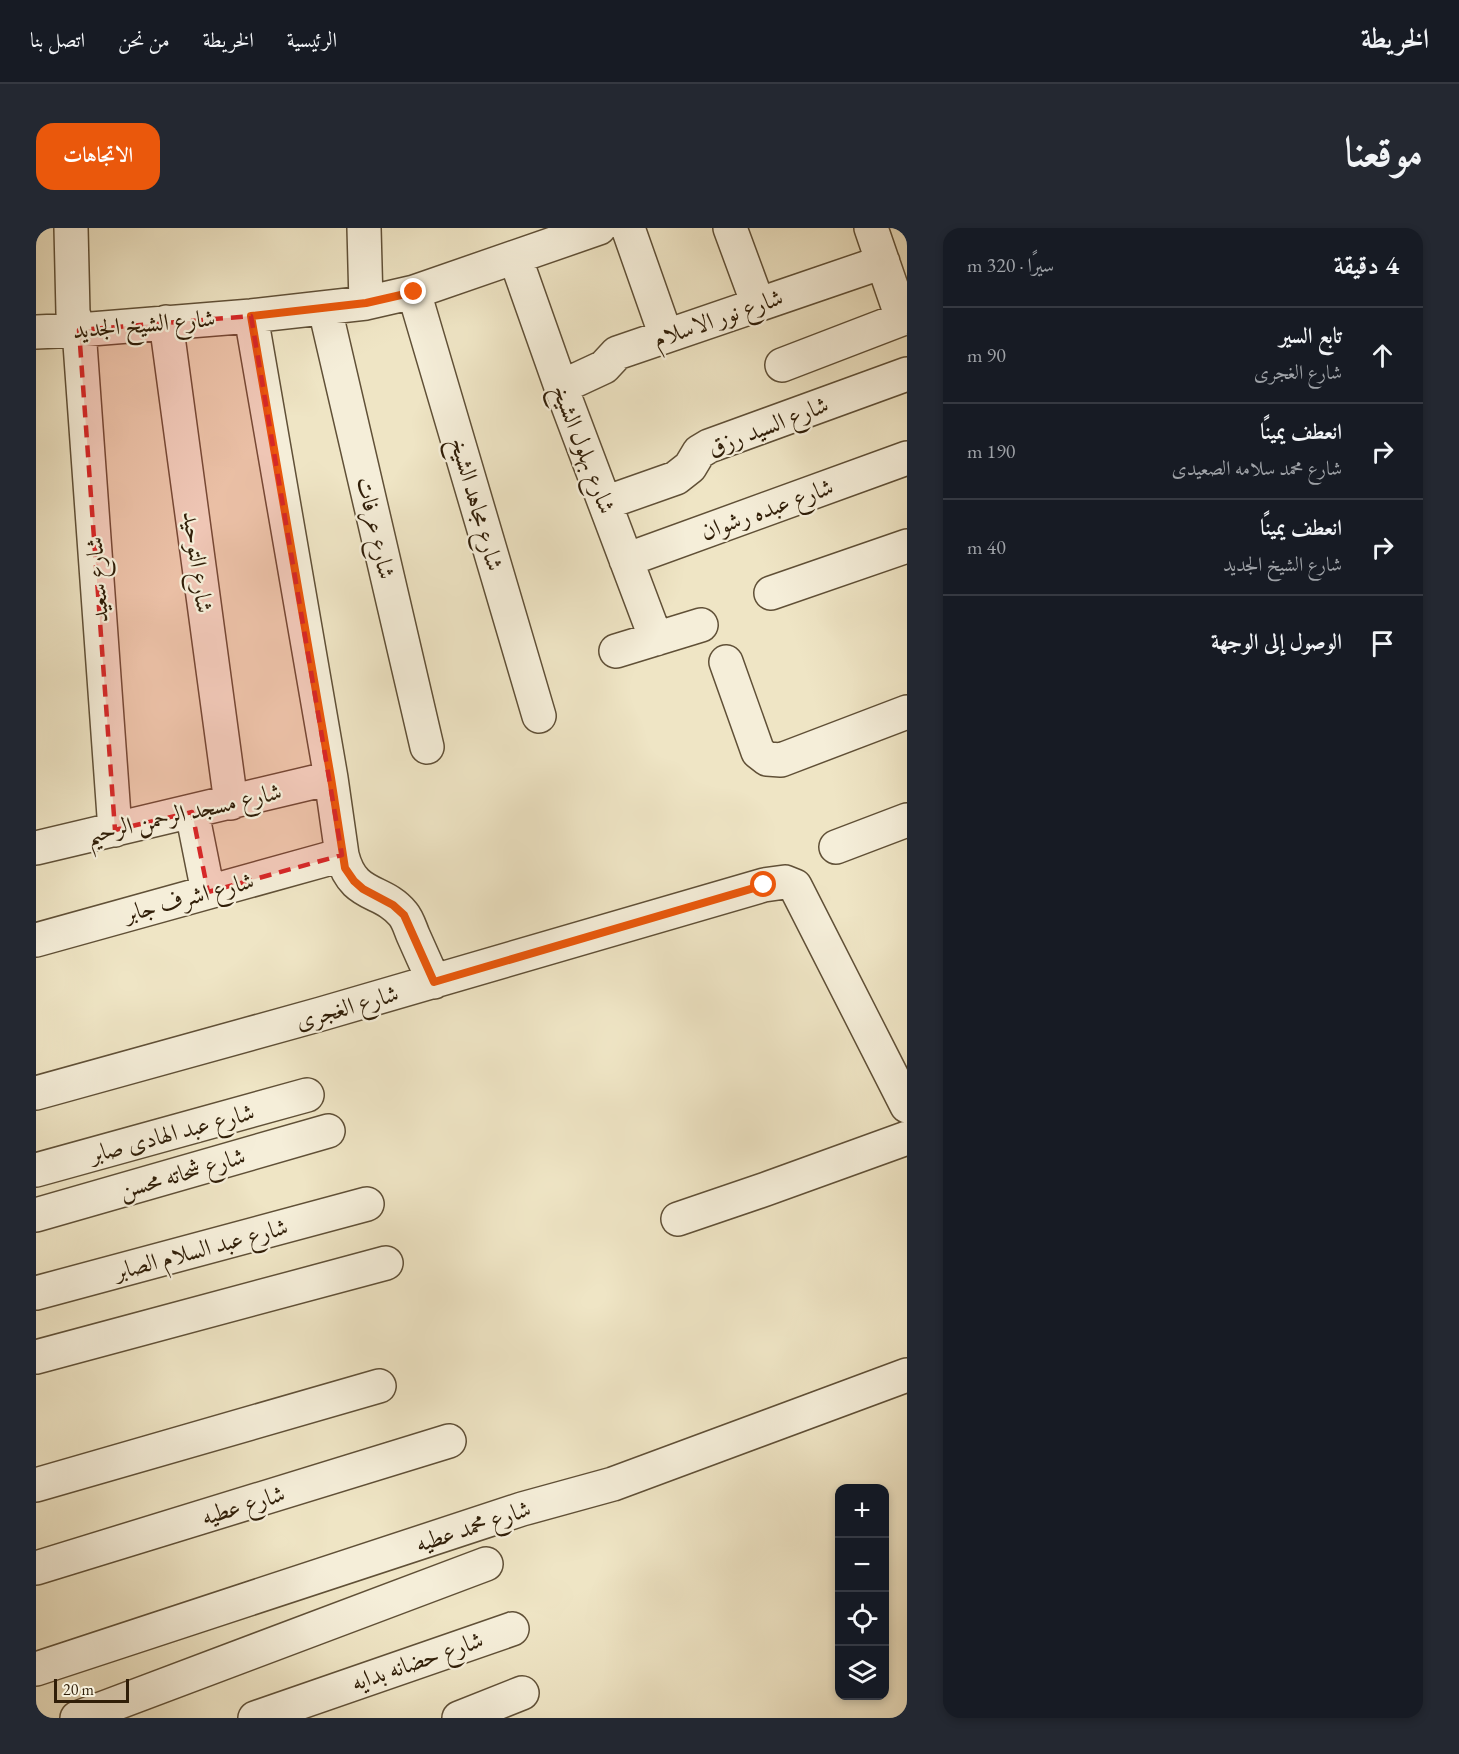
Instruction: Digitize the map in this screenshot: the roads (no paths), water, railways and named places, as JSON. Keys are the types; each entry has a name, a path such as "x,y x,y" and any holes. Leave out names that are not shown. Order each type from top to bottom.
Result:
{"street":[{"name":"شارع سعيد","path":"71,228 73,313 79,330 115,830"},
{"path":"364,228 366,303"},
{"name":"شارع الشيخ الجديد","path":"36,332 251,316 366,303 414,292 529,245 599,228"},
{"path":"628,228 666,336"},
{"path":"730,228 758,304"},
{"path":"782,365 905,318 871,228"},
{"name":"شارع بهلول الشيخ","path":"529,245 561,387 656,639"},
{"name":"شارع نور الاسلام","path":"561,387 604,367 617,353 883,262"},
{"name":"شارع مجاهد الشيخ","path":"414,292 539,716"},
{"name":"شارع عرفات","path":"325,309 427,747"},
{"path":"251,316 345,868 363,889 393,905 404,915 434,982"},
{"name":"شارع التوحيد","path":"166,322 231,803"},
{"name":"شارع السيد رزق","path":"605,503 676,478 690,466 699,453 709,446 907,374"},
{"name":"شارع عبده رشوان","path":"626,560 907,458"},
{"path":"771,593 907,546"},
{"path":"616,651 701,625"},
{"path":"726,662 758,752 767,759 781,760 907,712"},
{"name":"شارع مسجد الرحمن الرحيم","path":"36,849 331,778"},
{"path":"192,812 208,892"},
{"path":"836,847 907,820"},
{"name":"شارع اشرف جابر","path":"36,940 342,855"},
{"name":"شارع الغجرى","path":"36,1093 434,982 764,885 785,882 795,886 907,1104"},
{"name":"شارع عبد الهادى صابر","path":"36,1170 307,1095"},
{"name":"شارع شحاته محسن","path":"36,1215 328,1131"},
{"path":"678,1219 907,1138"},
{"name":"شارع عبد السلام الصابر","path":"36,1293 367,1204"},
{"path":"36,1357 386,1263"},
{"name":"شارع محمد عطيه","path":"36,1669 522,1509 613,1484 907,1375"},
{"path":"36,1485 379,1386"},
{"name":"شارع عطيه","path":"36,1568 449,1441"},
{"path":"77,1718 486,1564"},
{"name":"شارع حضانه بدايه","path":"255,1718 512,1629"},
{"path":"459,1718 522,1693"}]}
